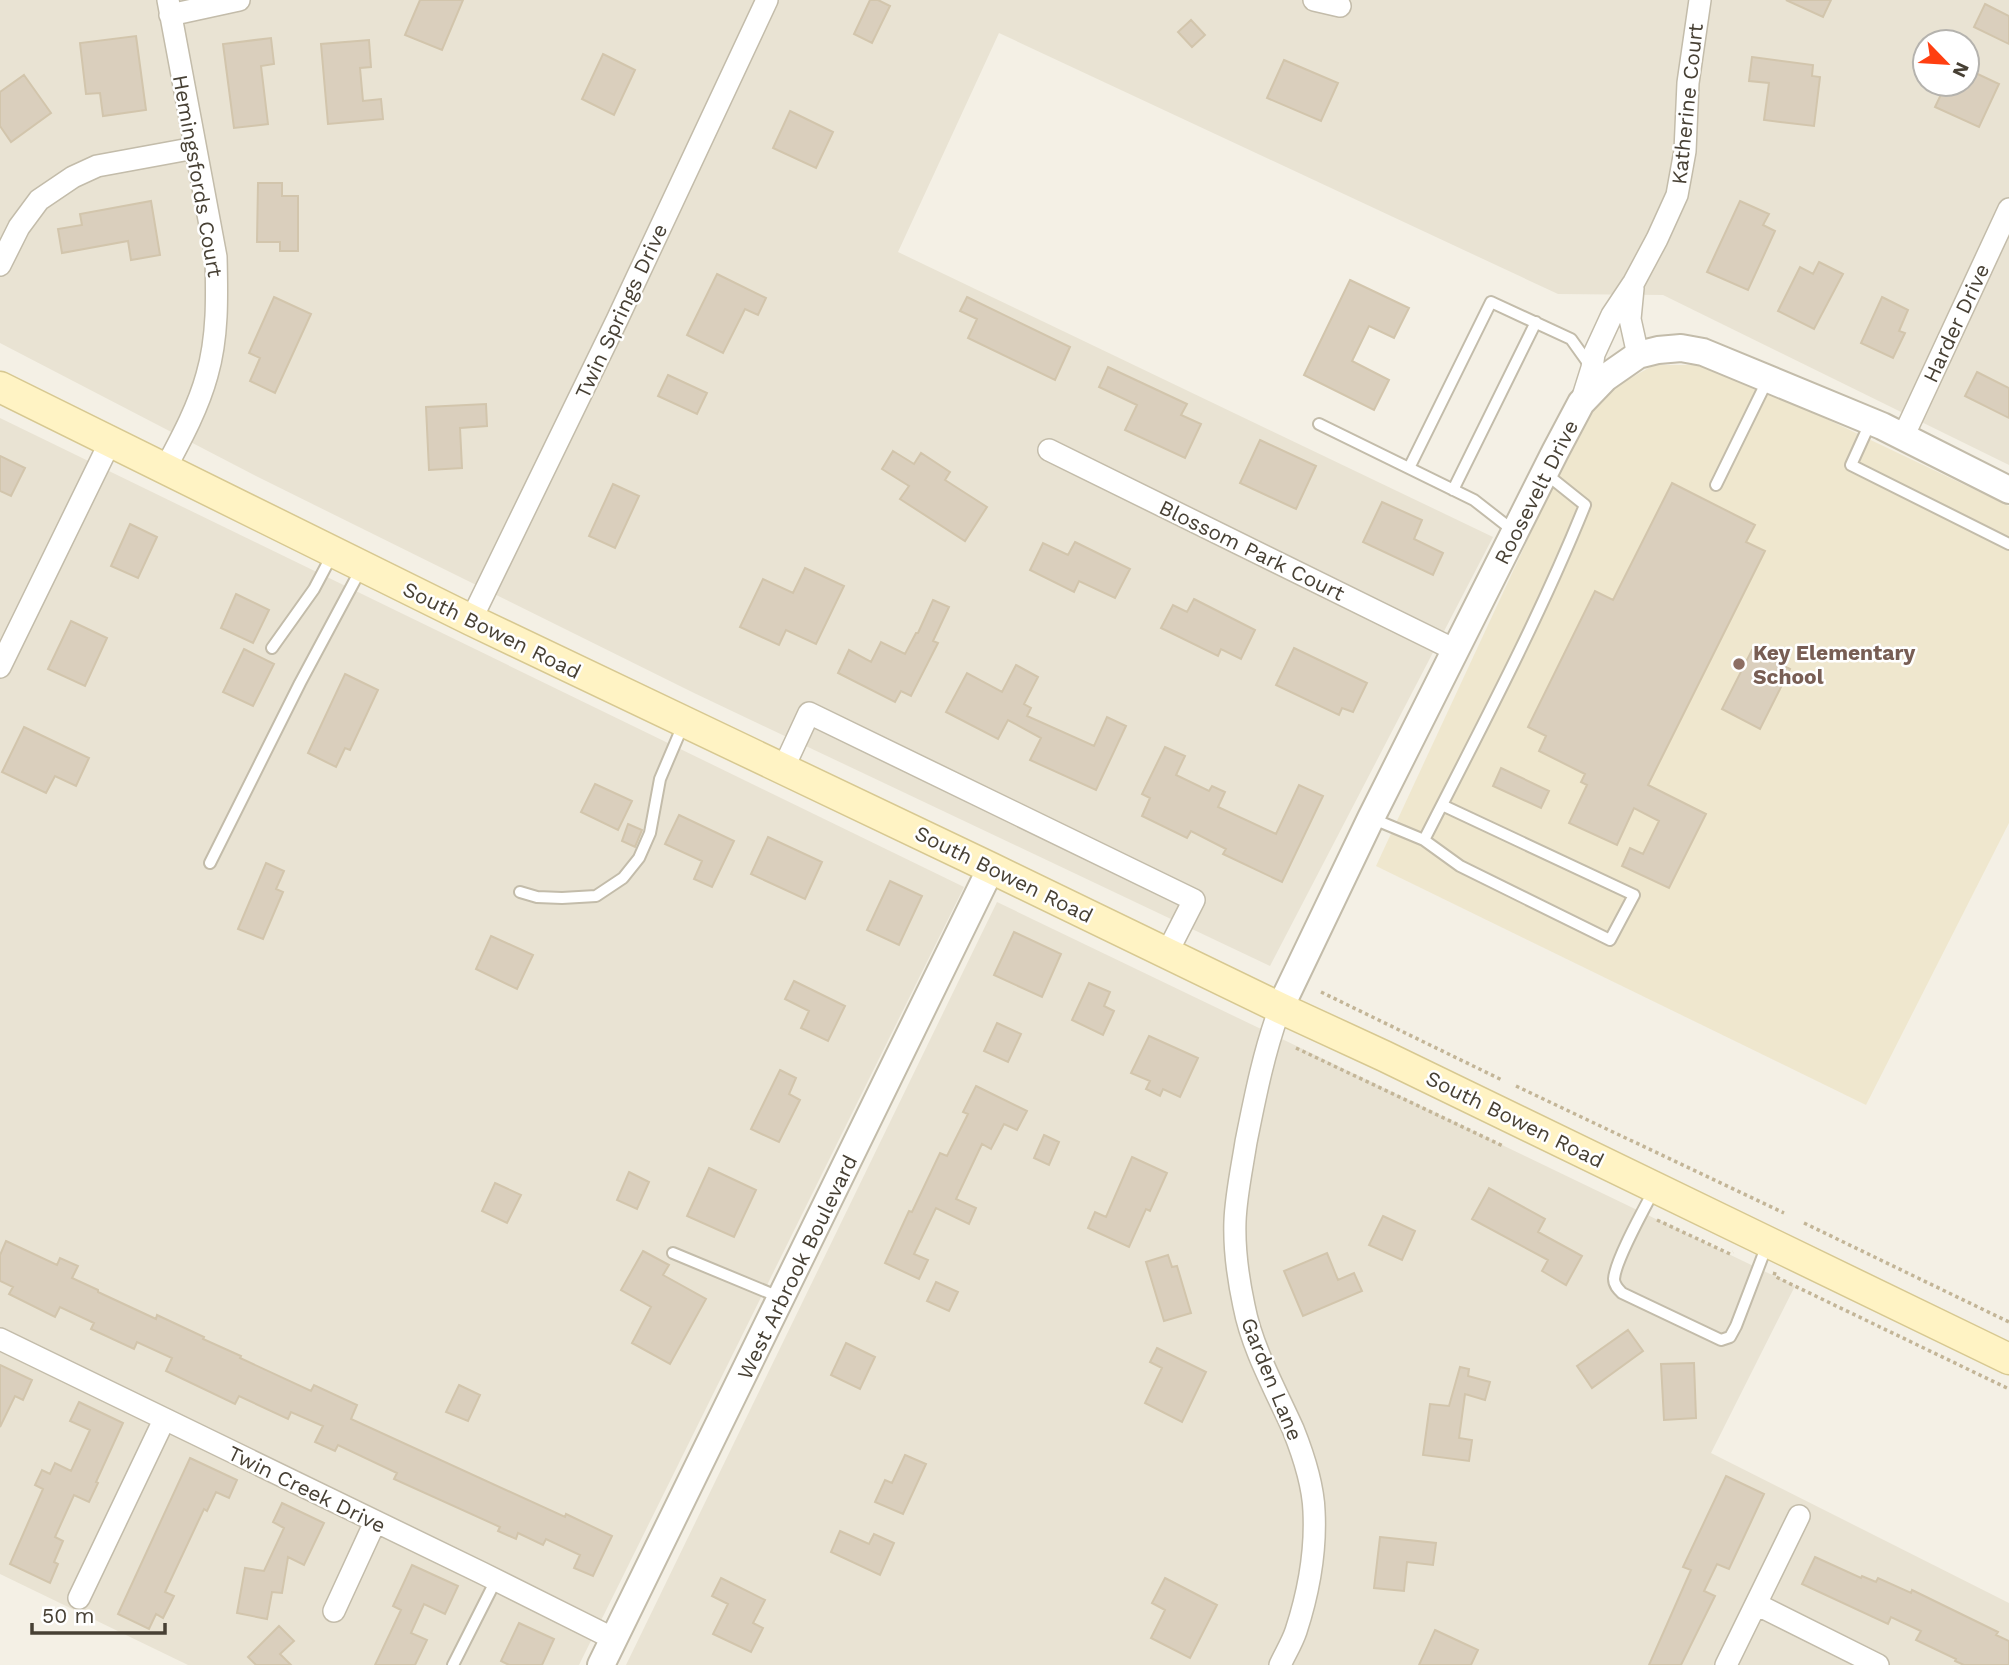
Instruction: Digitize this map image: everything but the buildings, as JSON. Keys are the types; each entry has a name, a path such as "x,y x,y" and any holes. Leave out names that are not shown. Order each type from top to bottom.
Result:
{"main road":[{"name":"South Bowen Road","path":"0,387 471,620 1655,1187 1769,1256 2009,1359"}],"street":[{"path":"169,7 239,0"},
{"name":"Twin Springs Drive","path":"471,620 611,332 767,0"},
{"path":"1314,0 1340,6"},
{"name":"Katherine Court","path":"1581,403 1594,354 1612,315 1634,282 1677,195 1685,151 1688,83 1700,0"},
{"name":"Hemingsfords Court","path":"165,469 186,431 207,375 218,298 216,257 169,7"},
{"path":"0,265 19,227 39,200 73,177 97,166 195,148"},
{"name":"Harder Drive","path":"1903,437 2009,209"},
{"name":"Katherine Court","path":"1634,282 1630,319 1638,355"},
{"name":"Roosevelt Drive","path":"1280,1008 1371,817 1581,403 1605,378 1638,355 1681,348 1703,352 1871,421 2009,489"},
{"path":"0,667 110,442"},
{"name":"Blossom Park Court","path":"1049,450 1455,650"},
{"path":"783,769 809,713 1194,900 1167,953"},
{"name":"West Arbrook Boulevard","path":"601,1665 992,868"},
{"name":"Garden Lane","path":"1280,1008 1270,1035 1256,1094 1235,1220 1244,1308 1254,1340 1294,1433 1308,1474 1314,1510 1313,1550 1306,1594 1296,1634 1280,1665"},
{"name":"Twin Creek Drive","path":"0,1339 614,1639"},
{"path":"79,1598 164,1420"},
{"path":"1726,1665 1799,1516"},
{"path":"334,1611 375,1522"},
{"path":"1756,1604 1878,1665"}],"lane":[{"path":"1409,468 1491,302 1571,339 1592,368"},
{"path":"1453,490 1535,323"},
{"path":"1716,485 1768,379"},
{"path":"1871,421 1851,465 2009,544"},
{"path":"1319,424 1474,500 1515,532"},
{"path":"1424,839 1562,561 1585,505 1545,473"},
{"path":"272,648 314,589 333,552"},
{"path":"210,863 300,683 363,566"},
{"path":"520,891 537,897 596,896 623,878 639,858 650,833 660,779 684,722"},
{"path":"1371,817 1424,839 1460,866 1610,940 1634,895 1442,805"},
{"path":"1655,1187 1614,1277 1615,1286 1622,1293 1721,1340 1730,1337 1769,1256"},
{"path":"673,1253 781,1298"},
{"path":"453,1665 496,1580"}],"path":[{"path":"1321,992 1502,1080"},
{"path":"1296,1048 1503,1146"},
{"path":"1516,1086 1784,1213"},
{"path":"1657,1220 1730,1254 1732,1251 1742,1256"},
{"path":"1804,1223 2009,1322"},
{"path":"1769,1256 1774,1276 2009,1389"}],"shaded area":[{"path":"0,0 2009,0 2009,465 1663,295 1558,294 999,33 898,252 1493,537 1270,966 692,692 258,477 0,343"},
{"name":"Key Elementary School","path":"1654,365 1698,365 1741,378 2009,506 2009,823 1866,1105 1376,866 1587,412 1620,384"},
{"path":"0,418 964,887 579,1665 188,1665 0,1574"},
{"path":"997,902 1795,1286 1711,1453 2009,1603 2009,1665 626,1665"}],"place":[{"name":"Key Elementary School","path":"1739,664"}]}
